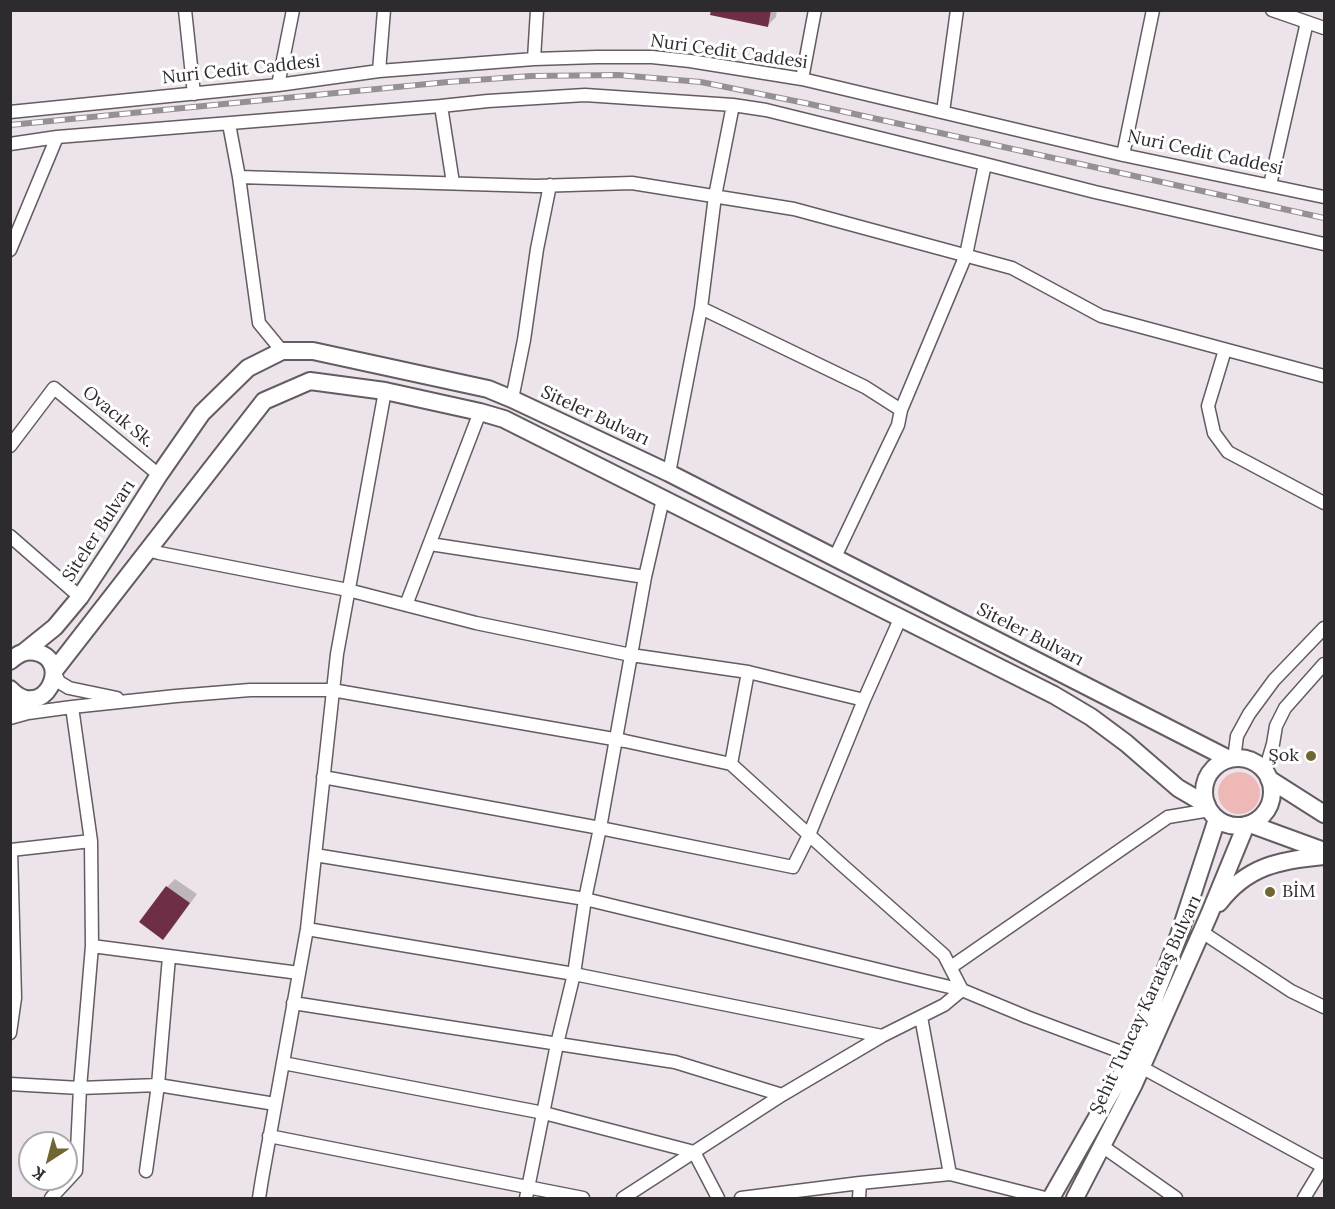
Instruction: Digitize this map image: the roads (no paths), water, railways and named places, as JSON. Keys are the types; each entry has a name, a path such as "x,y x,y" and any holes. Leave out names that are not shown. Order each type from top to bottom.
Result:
{"main road":[{"name":"Siteler Bulvarı","path":"14,658 55,627 80,597 159,474 202,413 248,368 282,351 313,351 488,389 512,399 669,472 1231,759"},
{"path":"54,671 264,401 310,381 385,392 480,411 504,419 1054,695 1091,717 1126,743 1178,788 1227,824 1239,826 1248,824 1260,818 1267,810 1272,788 1267,775"},
{"path":"10,710 47,693 54,679 51,663 40,653 32,651 14,658"},
{"path":"10,689 17,696 32,699"},
{"path":"1211,812 1204,798 1208,776 1215,768 1231,759 1242,759 1251,761 1267,775 1324,814"},
{"name":"Şehit Tuncay Karataş Bulvarı","path":"1076,1198 1102,1146 1137,1061 1179,935 1211,812"},
{"path":"1248,824 1324,854"},
{"name":"Şehit Tuncay Karataş Bulvarı","path":"1051,1198 1137,1061 1202,932 1248,824"},
{"path":"1209,915 1230,888 1269,864 1324,854"}],"street":[{"path":"185,10 194,94"},
{"path":"278,85 293,10"},
{"path":"379,71 384,10"},
{"path":"534,59 537,10"},
{"path":"802,80 814,10"},
{"path":"943,112 957,10"},
{"path":"1123,155 1153,10"},
{"path":"1272,10 1324,28"},
{"path":"1270,185 1307,22"},
{"name":"Nuri Cedit Caddesi","path":"10,112 278,85 379,71 534,59 652,57 690,61 802,80 1123,155 1324,197"},
{"path":"10,144 57,137 585,95 733,105 766,110 1095,192 1324,244"},
{"path":"669,472 701,308 715,196 733,105"},
{"path":"441,106 453,183"},
{"path":"229,124 239,177 258,323 282,351"},
{"path":"10,249 57,137"},
{"path":"835,557 898,425 901,410 966,255 986,164"},
{"path":"239,177 550,185 633,183 794,209 1012,268 1101,316 1324,376"},
{"path":"512,399 550,185"},
{"path":"701,308 865,387 901,410"},
{"path":"1225,350 1208,406 1214,433 1228,452 1324,503"},
{"name":"Ovacık Sk.","path":"10,446 54,388 159,474"},
{"path":"260,1198 307,929 332,690 385,392"},
{"path":"406,605 480,411"},
{"path":"528,1193 557,1044 574,974 585,899 645,577 663,499"},
{"path":"10,536 80,597"},
{"path":"430,544 645,577"},
{"path":"147,550 348,590 476,622 631,655 748,672 864,700"},
{"path":"323,777 600,828 793,867 900,619"},
{"path":"1231,759 1237,736 1249,714 1274,680 1324,628"},
{"path":"1267,775 1276,726 1285,708 1324,664"},
{"path":"54,671 59,682 69,688 129,701"},
{"path":"731,764 748,672"},
{"path":"10,718 28,712 72,706 250,690 332,690 616,740 731,764 944,955 962,990"},
{"path":"51,1198 76,1171 80,1088 92,946 91,841 72,706"},
{"path":"951,968 1168,817 1211,812"},
{"path":"10,1033 13,997 11,850 91,841"},
{"path":"315,855 585,899 962,990 1137,1061 1324,1166 1304,1198"},
{"path":"307,929 574,974 882,1036"},
{"path":"1202,932 1291,991 1324,1007"},
{"path":"92,946 299,973"},
{"path":"146,1171 158,1085 169,957"},
{"path":"623,1198 782,1095 882,1036 944,1005 962,990"},
{"path":"293,1003 675,1062 782,1095"},
{"path":"921,1017 950,1174"},
{"path":"283,1062 544,1113 694,1152 718,1198"},
{"path":"10,1084 80,1088 158,1085 275,1104"},
{"path":"270,1136 528,1193 583,1198"},
{"path":"1102,1146 1176,1198"},
{"path":"741,1198 771,1197 860,1183 950,1174 1045,1198"},
{"path":"859,1198 860,1183"}],"railway":[{"path":"10,125 448,82 531,76 618,75 701,82 805,103 1324,218"}],"place":[{"name":"Şok","path":"1311,756"},
{"name":"BİM","path":"1270,892"}]}
